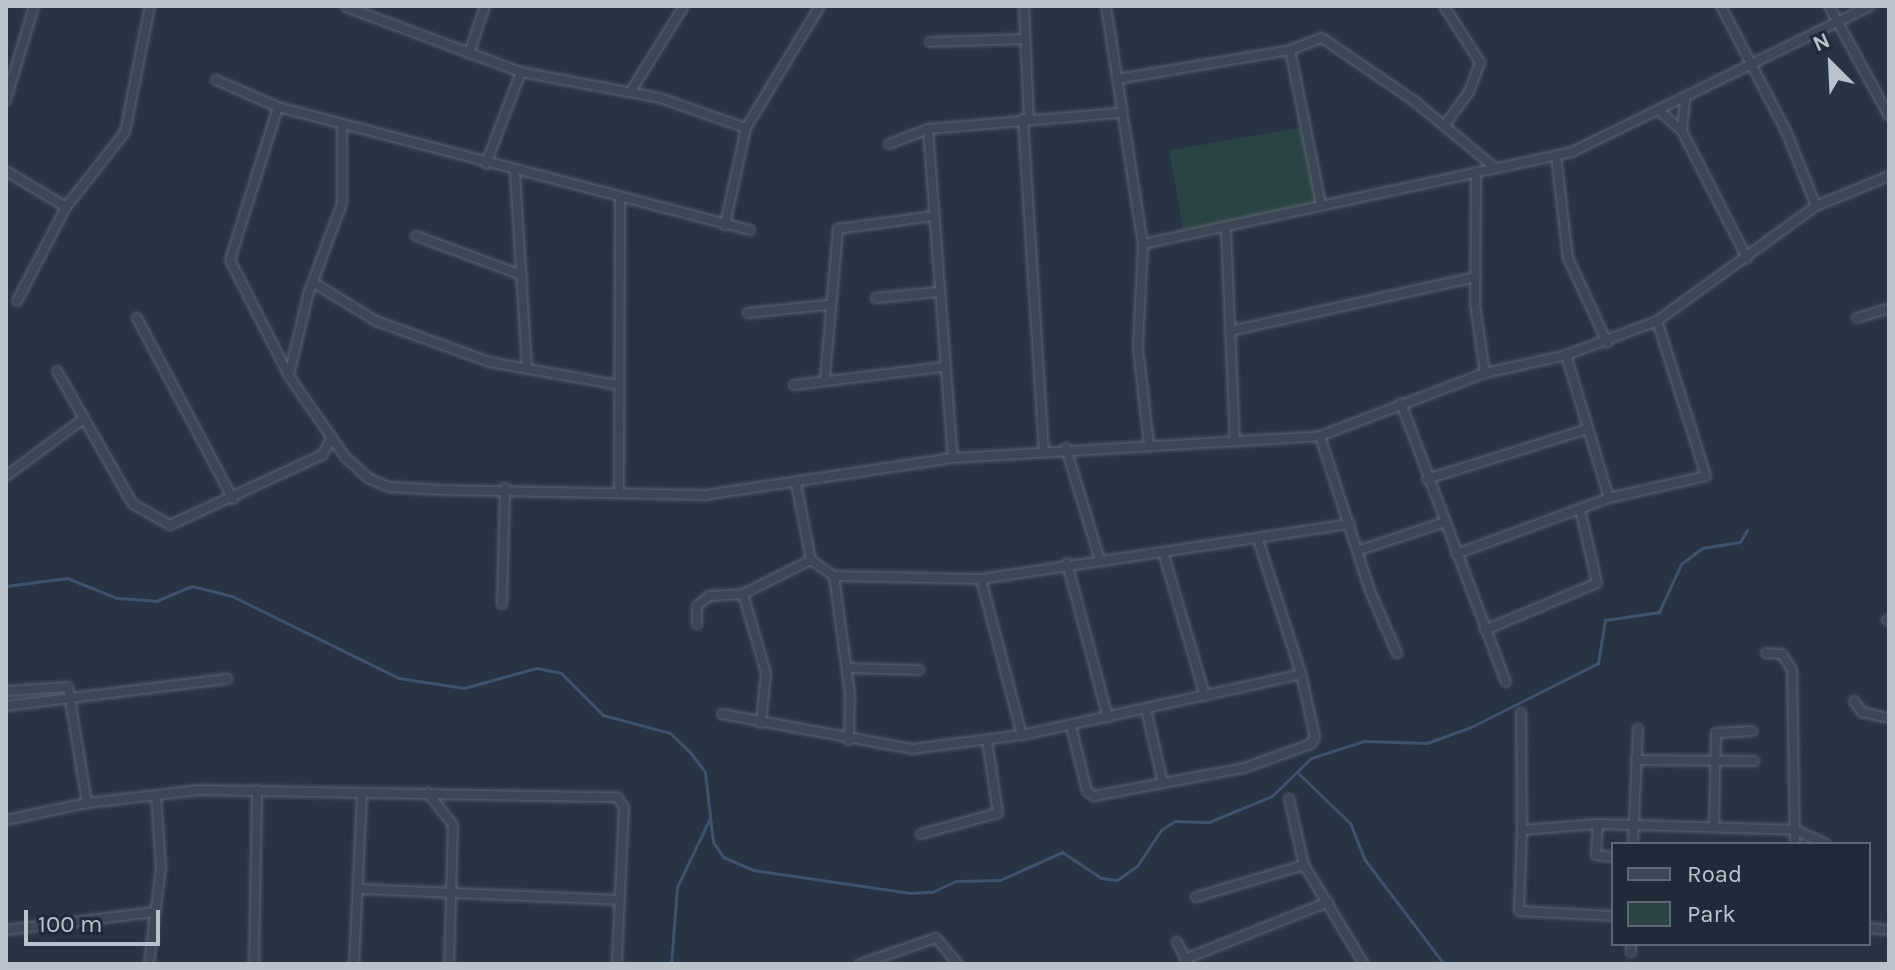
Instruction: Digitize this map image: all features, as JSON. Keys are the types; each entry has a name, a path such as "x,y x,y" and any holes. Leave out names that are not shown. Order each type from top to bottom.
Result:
{"street":[{"path":"6,100 34,6"},
{"path":"17,301 66,207 125,132 150,6"},
{"path":"469,54 485,6"},
{"path":"631,91 684,6"},
{"path":"725,225 746,128 820,6"},
{"path":"1024,6 1026,119 1044,450"},
{"path":"1106,6 1120,113 1143,244 1138,348 1149,445"},
{"path":"1444,6 1480,62 1469,92 1444,126"},
{"path":"1721,6 1816,206"},
{"path":"1829,6 1889,116"},
{"path":"1143,244 1226,229 1321,204 1556,155 1662,113 1870,6"},
{"path":"346,7 521,72 631,91 746,128"},
{"path":"1117,79 1290,50 1322,38 1444,126 1494,167"},
{"path":"930,42 1024,39"},
{"path":"1290,50 1321,204"},
{"path":"486,164 521,72"},
{"path":"216,80 278,107 515,173 750,230"},
{"path":"1682,131 1685,100"},
{"path":"278,107 230,260 289,376 332,438 368,478 389,487 705,495 953,458 1066,448 1320,436 1485,373 1566,355 1657,321 1816,206 1889,176"},
{"path":"889,144 928,129 1120,113"},
{"path":"1662,113 1682,131 1747,258"},
{"path":"289,376 314,283 342,203 342,124"},
{"path":"928,129 942,367 953,458"},
{"path":"1556,155 1568,258 1607,342"},
{"path":"6,171 66,207"},
{"path":"1476,172 1476,277 1485,373"},
{"path":"515,173 527,369"},
{"path":"619,492 620,200"},
{"path":"825,378 827,305 838,229 933,216"},
{"path":"1226,229 1235,442"},
{"path":"416,236 522,275"},
{"path":"1230,331 1476,277"},
{"path":"314,283 376,321 489,362 618,385"},
{"path":"876,298 937,292"},
{"path":"748,313 827,305"},
{"path":"1857,318 1889,308"},
{"path":"137,318 233,499"},
{"path":"1456,554 1609,498 1706,476 1657,321"},
{"path":"1566,355 1609,498"},
{"path":"794,385 825,378 942,367"},
{"path":"57,371 82,420 133,504 150,518 170,525 188,521 322,455 332,438"},
{"path":"1401,403 1442,523 1506,682"},
{"path":"6,476 82,420"},
{"path":"1427,479 1588,429"},
{"path":"1320,436 1397,653"},
{"path":"1066,448 1099,557"},
{"path":"796,483 811,560 834,576 981,579 1099,557 1163,552 1350,524"},
{"path":"502,604 505,488"},
{"path":"1485,630 1597,583 1599,568 1580,509"},
{"path":"1360,550 1442,523"},
{"path":"1071,726 1089,795 1162,779 1244,768 1311,744 1315,737 1301,674 1258,539"},
{"path":"1163,552 1205,696"},
{"path":"697,624 697,606 709,596 743,594 811,560"},
{"path":"1067,563 1108,718"},
{"path":"834,576 847,668 849,740"},
{"path":"981,579 1022,735"},
{"path":"743,594 766,673 761,723"},
{"path":"1766,653 1782,654 1792,670 1795,842"},
{"path":"847,668 919,670"},
{"path":"722,714 849,740 912,749 1071,726 1301,674"},
{"path":"6,706 227,679"},
{"path":"6,691 64,684 74,696 87,803"},
{"path":"1854,701 1862,712 1889,718"},
{"path":"1146,709 1162,779"},
{"path":"1521,713 1519,911 1611,916"},
{"path":"1633,842 1638,729"},
{"path":"1714,827 1717,731 1752,731"},
{"path":"921,834 998,813 987,740"},
{"path":"1636,760 1754,761"},
{"path":"6,820 87,803 257,790 427,792 623,801 617,964"},
{"path":"254,964 257,790"},
{"path":"427,792 451,815 449,964"},
{"path":"354,964 362,793"},
{"path":"149,964 161,867 156,796"},
{"path":"1289,799 1304,865 1364,964"},
{"path":"1522,830 1598,824 1795,830 1822,842"},
{"path":"1598,824 1596,855 1611,857"},
{"path":"1196,897 1304,865"},
{"path":"358,889 451,890 617,900"},
{"path":"1177,942 1187,961 1328,902"},
{"path":"6,930 155,912"},
{"path":"860,964 936,938 958,964"}],"green space":[{"path":"1303,127 1317,207 1183,230 1169,151"}],"waterway":[{"path":"6,586 67,578 117,598 156,601 192,586 232,596 399,678 464,688 536,668 561,673 603,715 670,733 690,752 705,772 713,842 723,857 753,870 910,893 932,892 956,881 1000,880 1062,852 1101,878 1117,880 1137,866 1161,830 1175,821 1209,822 1272,796 1311,758 1364,741 1427,743 1471,727 1598,663 1605,620 1659,612 1681,564 1702,548 1740,542 1747,530"},
{"path":"1299,774 1350,823 1365,860 1444,964"},
{"path":"671,964 677,887 710,818"}]}
